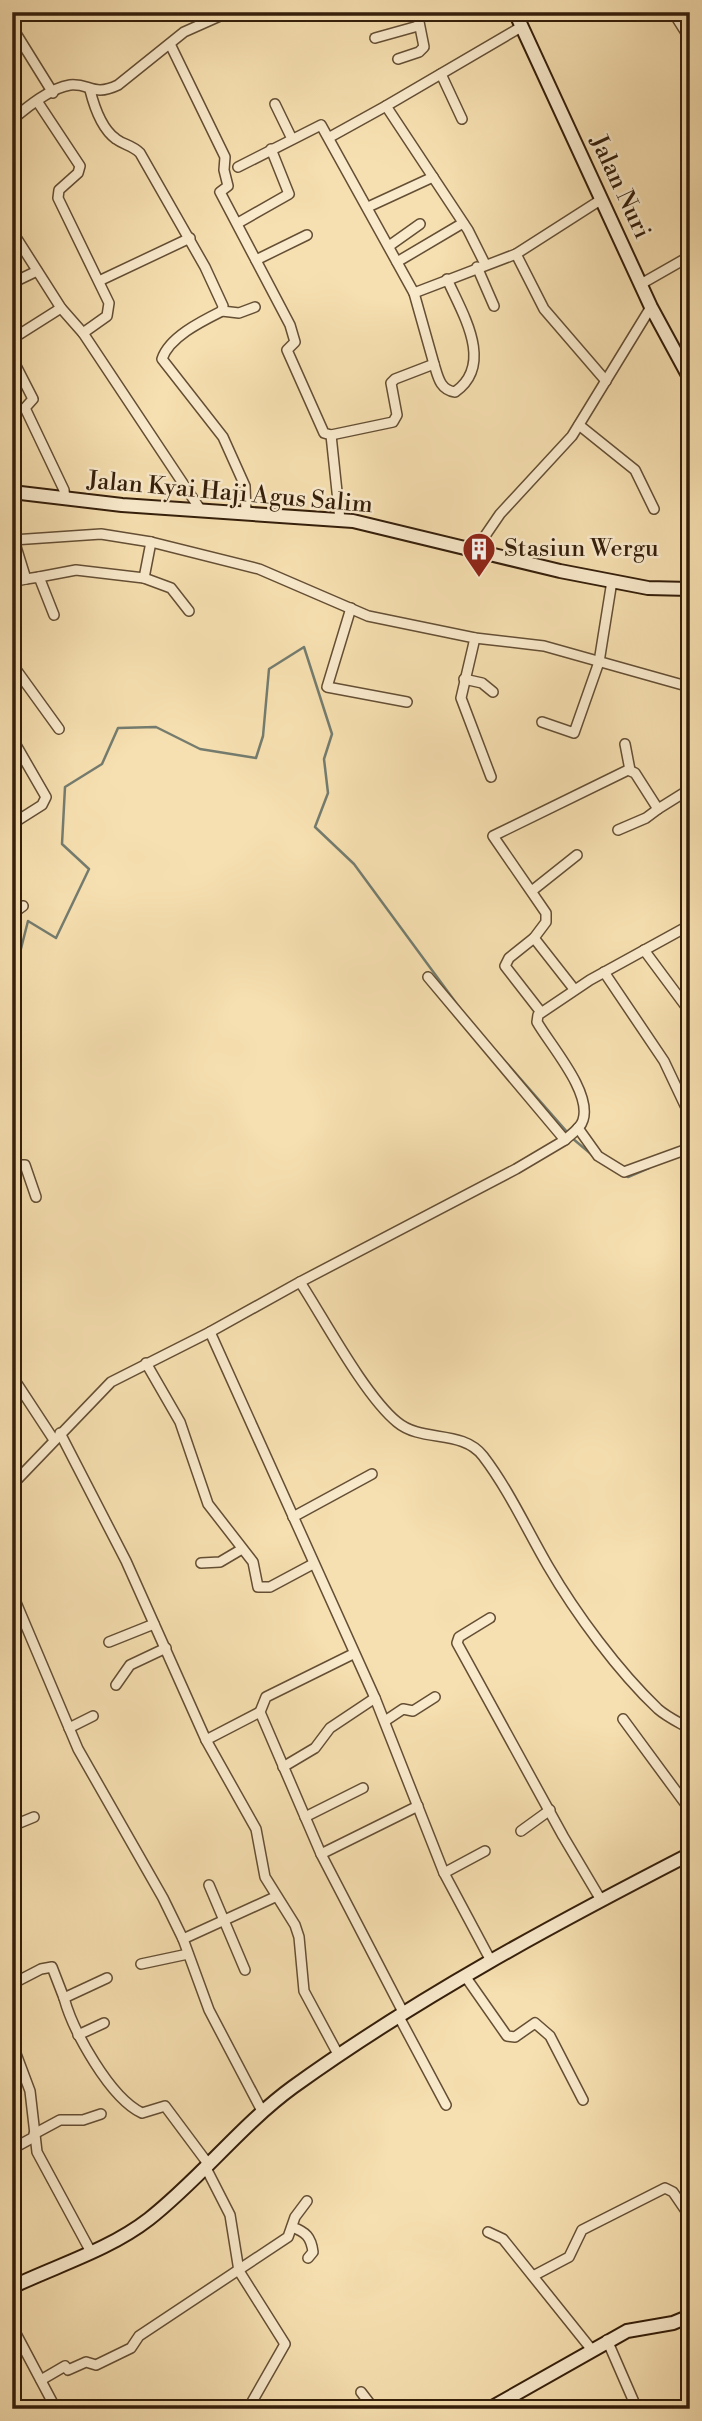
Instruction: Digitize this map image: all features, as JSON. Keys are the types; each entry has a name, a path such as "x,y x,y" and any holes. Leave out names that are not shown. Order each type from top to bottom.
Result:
{"street":[{"path":"12,120 37,101 70,85 90,90 107,90 118,85 192,27 229,12"},
{"path":"398,59 424,47 417,12"},
{"name":"Jalan Nuri","path":"515,12 651,307 690,379"},
{"path":"674,12 690,39"},
{"path":"375,38 418,26"},
{"path":"12,27 53,93"},
{"path":"330,137 521,27"},
{"path":"170,44 225,157 224,170 228,186 220,192 290,325 295,342 287,349 324,433 331,435 393,422 397,415 391,383 434,364"},
{"path":"441,74 462,119"},
{"path":"90,90 95,108 115,139 134,146 141,153 205,267 223,306 222,311"},
{"path":"37,101 80,166 78,173 59,190 58,198 99,281 110,311 83,334"},
{"path":"275,104 292,139"},
{"path":"386,106 463,223 481,265 494,306"},
{"path":"238,167 321,125 414,293 441,384 449,391 455,392 469,378 475,364 465,320 447,279"},
{"path":"238,223 289,194 271,149"},
{"path":"368,208 433,177"},
{"path":"414,293 481,265 516,254 602,199"},
{"path":"397,262 463,223"},
{"path":"389,246 421,224"},
{"path":"12,231 61,308 83,334 200,509"},
{"path":"256,260 307,235"},
{"path":"99,281 190,238"},
{"path":"516,254 544,309 606,381"},
{"path":"641,284 690,256"},
{"path":"12,284 37,271"},
{"path":"246,513 244,486 223,438 162,359 166,350 199,322 222,311 239,313 255,307"},
{"path":"474,552 500,514 564,446 651,307"},
{"path":"12,339 61,308"},
{"path":"12,358 33,399 25,408 64,490 65,499"},
{"path":"579,425 635,470 654,509"},
{"path":"331,435 340,520"},
{"name":"Jalan Kyai Haji Agus Salim","path":"12,492 65,499 340,520 612,581 658,589 690,589"},
{"path":"26,579 13,538 101,534 151,542 259,569 368,616 475,638 544,646 690,687"},
{"path":"144,578 151,542"},
{"path":"12,582 76,569 144,578 171,588 189,611"},
{"path":"39,577 54,615"},
{"path":"542,722 574,733 599,662 612,581"},
{"path":"351,608 327,687 407,702"},
{"path":"475,638 461,698 463,710 491,777"},
{"path":"12,664 59,729"},
{"path":"464,679 482,683 494,692"},
{"path":"12,824 46,800 38,780 13,739"},
{"path":"625,744 630,770 658,809"},
{"path":"540,1011 505,966 509,958 534,937 547,918 533,891 496,844 493,836 630,770"},
{"path":"618,830 646,818 690,789"},
{"path":"533,891 577,855"},
{"path":"12,914 23,906"},
{"path":"12,1485 111,1382 210,1332 571,1134 584,1118 582,1100 568,1069 537,1022 540,1011 574,989 690,925"},
{"path":"534,937 574,989"},
{"path":"644,950 690,1012"},
{"path":"604,972 664,1061 690,1116"},
{"path":"428,977 571,1134 597,1156 624,1172 690,1148"},
{"path":"12,1166 25,1165 36,1197"},
{"path":"300,1282 374,1395 398,1423 413,1432 463,1441 475,1447 517,1508 549,1568 588,1624 660,1710 690,1729"},
{"path":"210,1332 375,1698 444,1873 491,1961"},
{"path":"146,1363 180,1422 208,1504 253,1562 258,1587 263,1588 313,1563"},
{"path":"12,1376 57,1437 126,1560 206,1740 256,1829 265,1877 275,1897 295,1925 299,1937 302,1983 308,2001 339,2056"},
{"path":"293,1517 372,1474"},
{"path":"201,1563 220,1562 242,1549"},
{"path":"12,1593 78,1749 163,1898 183,1939 209,2010 262,2111"},
{"path":"490,1618 459,1637 457,1643 601,1900"},
{"path":"109,1642 154,1624"},
{"path":"116,1685 130,1665 166,1648"},
{"path":"206,1740 260,1712 266,1697 353,1654"},
{"path":"384,1721 403,1709 413,1711 435,1697"},
{"path":"282,1767 316,1748 330,1728 375,1698"},
{"path":"260,1712 321,1854 446,2105"},
{"path":"69,1727 93,1716"},
{"path":"623,1719 690,1810"},
{"path":"305,1817 363,1788"},
{"path":"321,1854 418,1806"},
{"path":"521,1832 550,1810"},
{"path":"12,1826 34,1817"},
{"path":"444,1873 485,1851"},
{"path":"12,2287 91,2252 142,2224 208,2166 262,2111 401,2014 601,1900 690,1854"},
{"path":"209,1885 245,1970"},
{"path":"183,1939 275,1897"},
{"path":"141,1964 188,1954"},
{"path":"12,1984 47,1966 52,1967 78,2035 96,2064 134,2109 142,2113 165,2106 208,2166 230,2215 239,2271 285,2344 248,2409"},
{"path":"465,1976 507,2036 515,2037 533,2024 541,2027 583,2100"},
{"path":"64,1998 107,1978"},
{"path":"78,2035 104,2022"},
{"path":"12,2043 30,2091 34,2136 46,2172 91,2252"},
{"path":"12,2149 60,2120 83,2120 101,2113"},
{"path":"533,2276 569,2257 582,2230 665,2188 673,2192 690,2217"},
{"path":"41,2380 65,2366 68,2370 86,2362 96,2365 108,2362 131,2348 139,2336 288,2237 307,2201"},
{"path":"292,2227 303,2231 311,2239 313,2252 308,2258"},
{"path":"488,2232 499,2235 593,2350"},
{"path":"489,2409 607,2340 627,2331 673,2323 690,2315"},
{"path":"12,2326 56,2409"},
{"path":"607,2340 637,2409"},
{"path":"361,2392 374,2409"}],"waterway":[{"path":"12,984 28,921 56,938 89,869 62,844 65,787 102,764 118,728 156,727 200,749 256,758 263,736 269,669 304,647 332,734 324,759 328,793 315,827 354,864 462,1011"},
{"path":"496,1051 568,1133"},
{"path":"572,1138 591,1154"},
{"path":"623,1174 628,1177 649,1168"}],"place":[{"name":"Stasiun Wergu","path":"479,579"}]}
